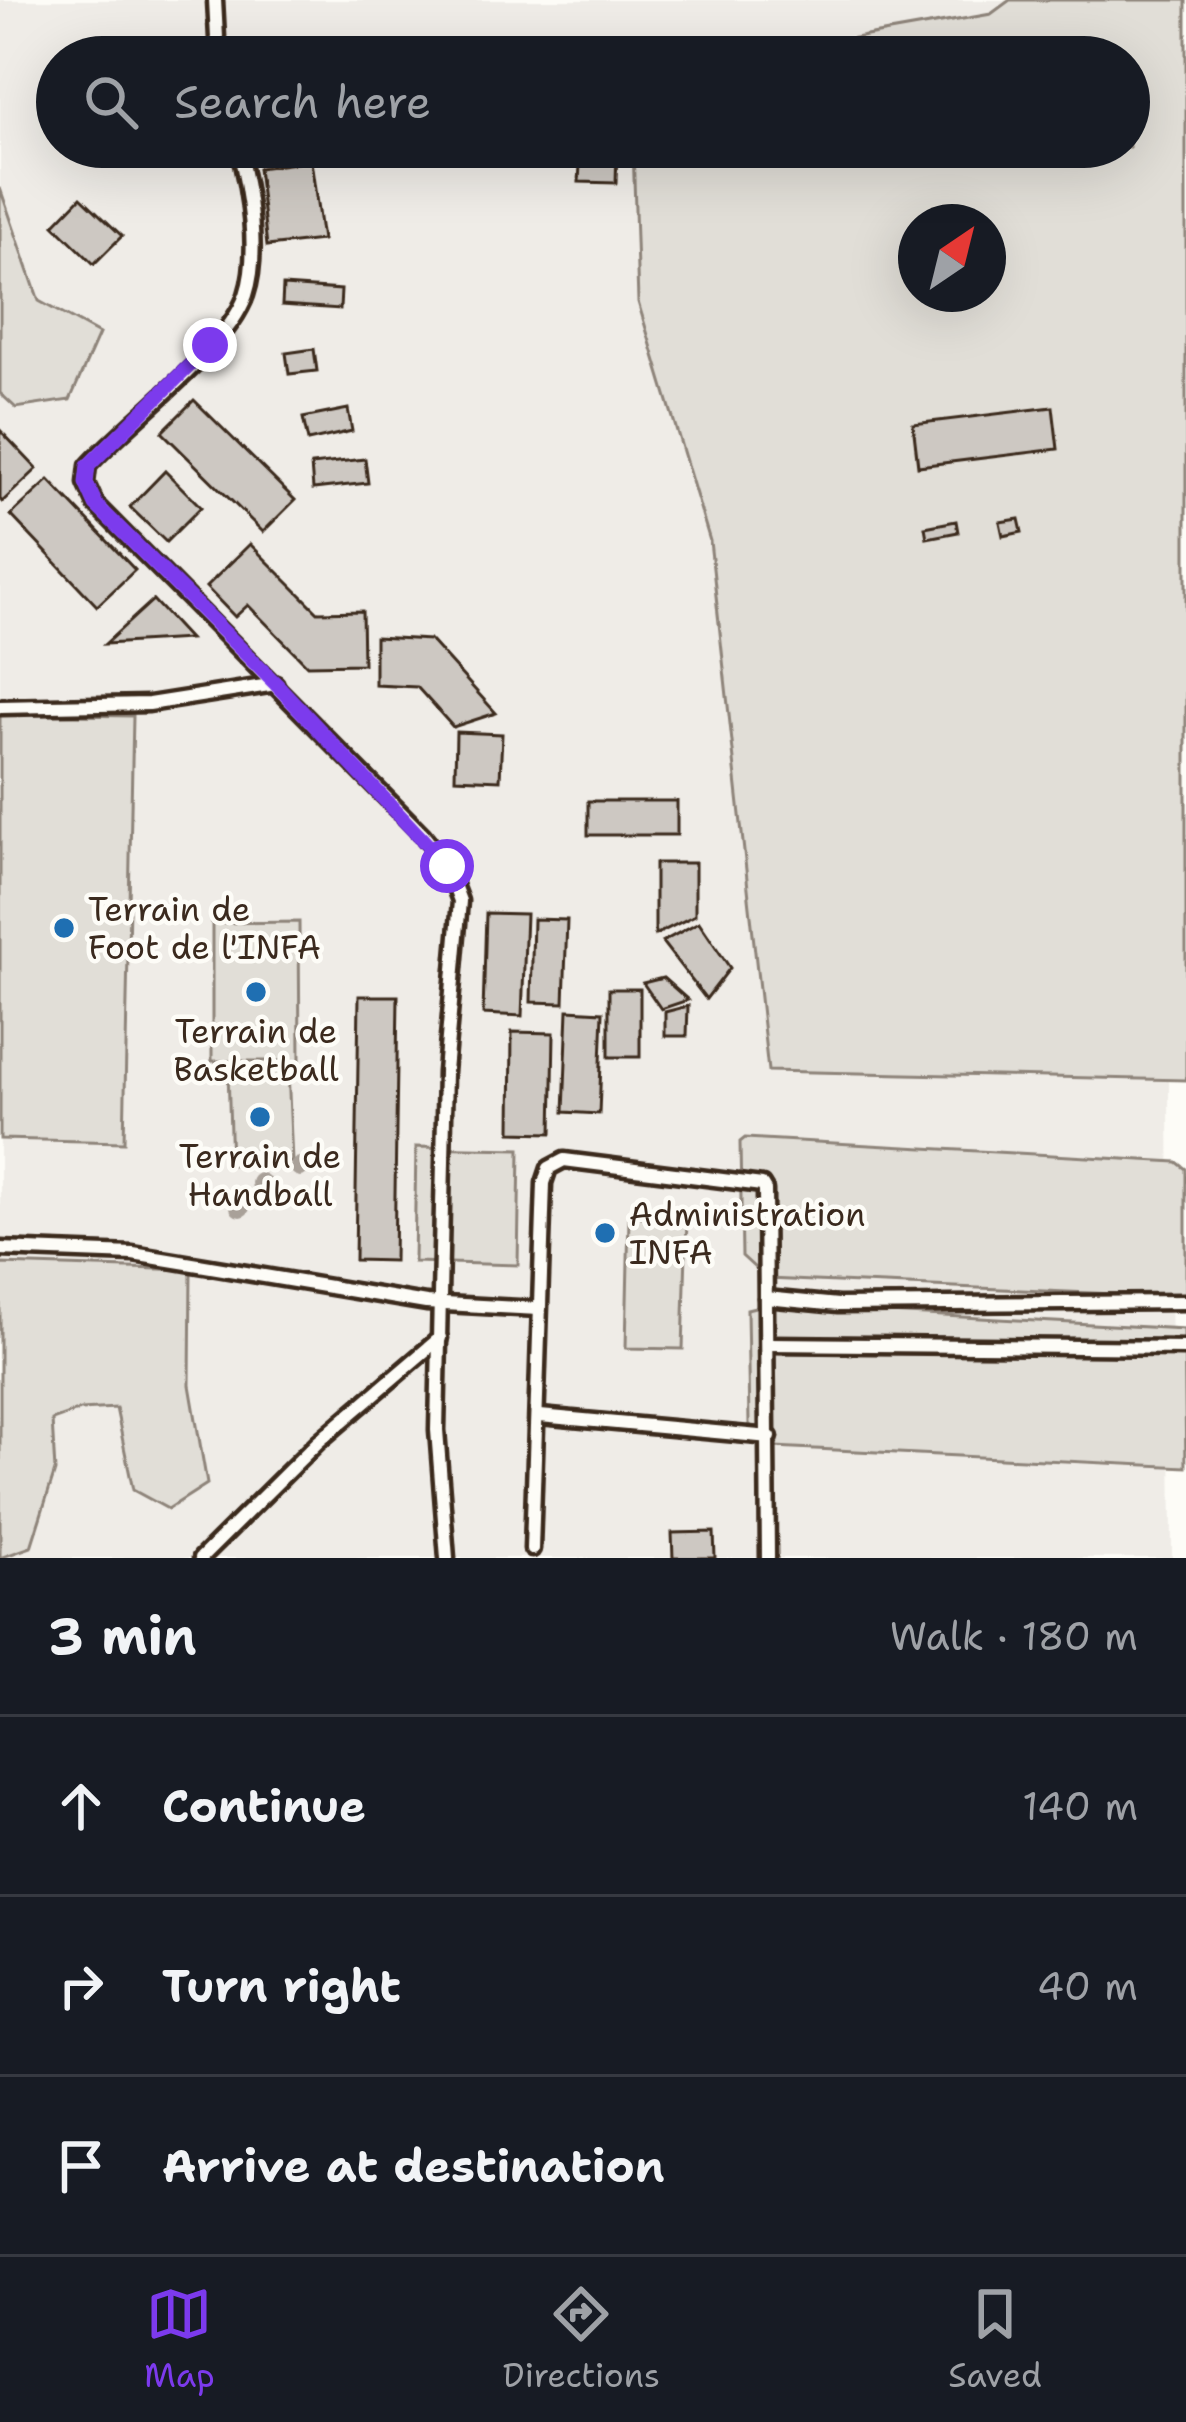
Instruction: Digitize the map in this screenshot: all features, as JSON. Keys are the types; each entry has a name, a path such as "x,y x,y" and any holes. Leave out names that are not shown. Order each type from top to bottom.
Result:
{"lane":[{"path":"215,0 217,36"},
{"path":"243,168 252,209 246,296 163,398 88,466 86,483 96,505 423,836 447,866 460,901 445,1072 437,1430 447,1558"},
{"path":"0,707 149,704 276,684"},
{"path":"532,1549 540,1416 544,1183 549,1168 565,1160 762,1185 769,1209 768,1558"},
{"path":"0,1249 133,1254 443,1304 539,1309"},
{"path":"766,1298 838,1305 1186,1302"},
{"path":"201,1558 318,1442 440,1338"},
{"path":"767,1344 1186,1348"},
{"path":"540,1416 770,1437"}],"shaded area":[{"path":"0,0 1162,0 1172,1558 0,1558"},
{"path":"1010,0 1186,0 1186,1080 768,1071 710,541 638,302 634,168 1150,168 1150,36 866,36 991,14"},
{"path":"0,188 39,301 99,334 70,400 16,408 0,393"},
{"name":"Terrain de Foot de l'INFA","path":"0,714 133,716 124,1142 0,1139"},
{"name":"Terrain de Basketball","path":"299,922 300,1061 212,1061 212,923"},
{"name":"Terrain de Handball","path":"288,1069 292,1162 231,1165 228,1071"},
{"path":"745,1138 1177,1162 1186,1169 1186,1297 767,1279 742,1256 740,1142"},
{"path":"416,1147 520,1149 518,1265 414,1262"},
{"path":"629,1216 687,1219 683,1349 626,1348"},
{"path":"0,1264 191,1270 190,1385 207,1484 168,1509 133,1490 116,1408 80,1410 52,1420 55,1471 31,1547 0,1558"},
{"path":"747,1309 1184,1329 1186,1467 774,1447 749,1424"}],"building":[{"path":"258,168 312,168 322,240 267,246"},
{"path":"580,168 616,168 616,183 579,182"},
{"path":"81,197 122,236 94,264 54,225"},
{"path":"283,286 341,290 340,309 282,305"},
{"path":"314,349 317,371 289,374 286,353"},
{"path":"194,400 295,500 263,532 162,432"},
{"path":"1053,407 1058,449 918,466 913,424"},
{"path":"348,409 352,431 308,441 303,418"},
{"path":"0,430 37,469 2,502 0,499"},
{"path":"365,459 368,483 313,489 311,465"},
{"path":"165,471 201,507 166,542 130,507"},
{"path":"49,480 135,570 97,606 11,515"},
{"path":"1019,519 1022,532 1003,536 1000,522"},
{"path":"956,521 958,532 927,538 925,527"},
{"path":"250,544 318,612 362,611 363,664 307,665 248,605 235,617 206,587"},
{"path":"153,600 189,639 105,644"},
{"path":"375,637 430,640 496,713 453,727 417,687 375,685"},
{"path":"456,732 502,734 500,780 455,778"},
{"path":"588,801 677,801 677,835 588,835"},
{"path":"655,863 695,863 695,915 655,935"},
{"path":"486,913 526,914 522,1016 483,1014"},
{"path":"533,919 567,920 564,1003 531,1002"},
{"path":"699,922 730,968 706,999 662,942"},
{"path":"663,978 688,1000 661,1009 643,983"},
{"path":"609,989 640,989 640,1057 609,1057"},
{"path":"359,996 398,996 394,1261 355,1260"},
{"path":"688,1006 687,1036 665,1036 665,1012"},
{"path":"568,1010 603,1012 599,1114 564,1112"},
{"path":"512,1032 554,1033 552,1133 511,1132"},
{"path":"714,1532 715,1558 673,1558 672,1533"}],"place":[{"name":"Terrain de Foot de l'INFA","path":"64,928"},
{"name":"Terrain de Basketball","path":"256,992"},
{"name":"Terrain de Handball","path":"260,1117"},
{"name":"Administration INFA","path":"605,1233"}],"route":[{"path":"210,345 163,398 88,466 86,483 96,505 276,684 447,866"}]}
